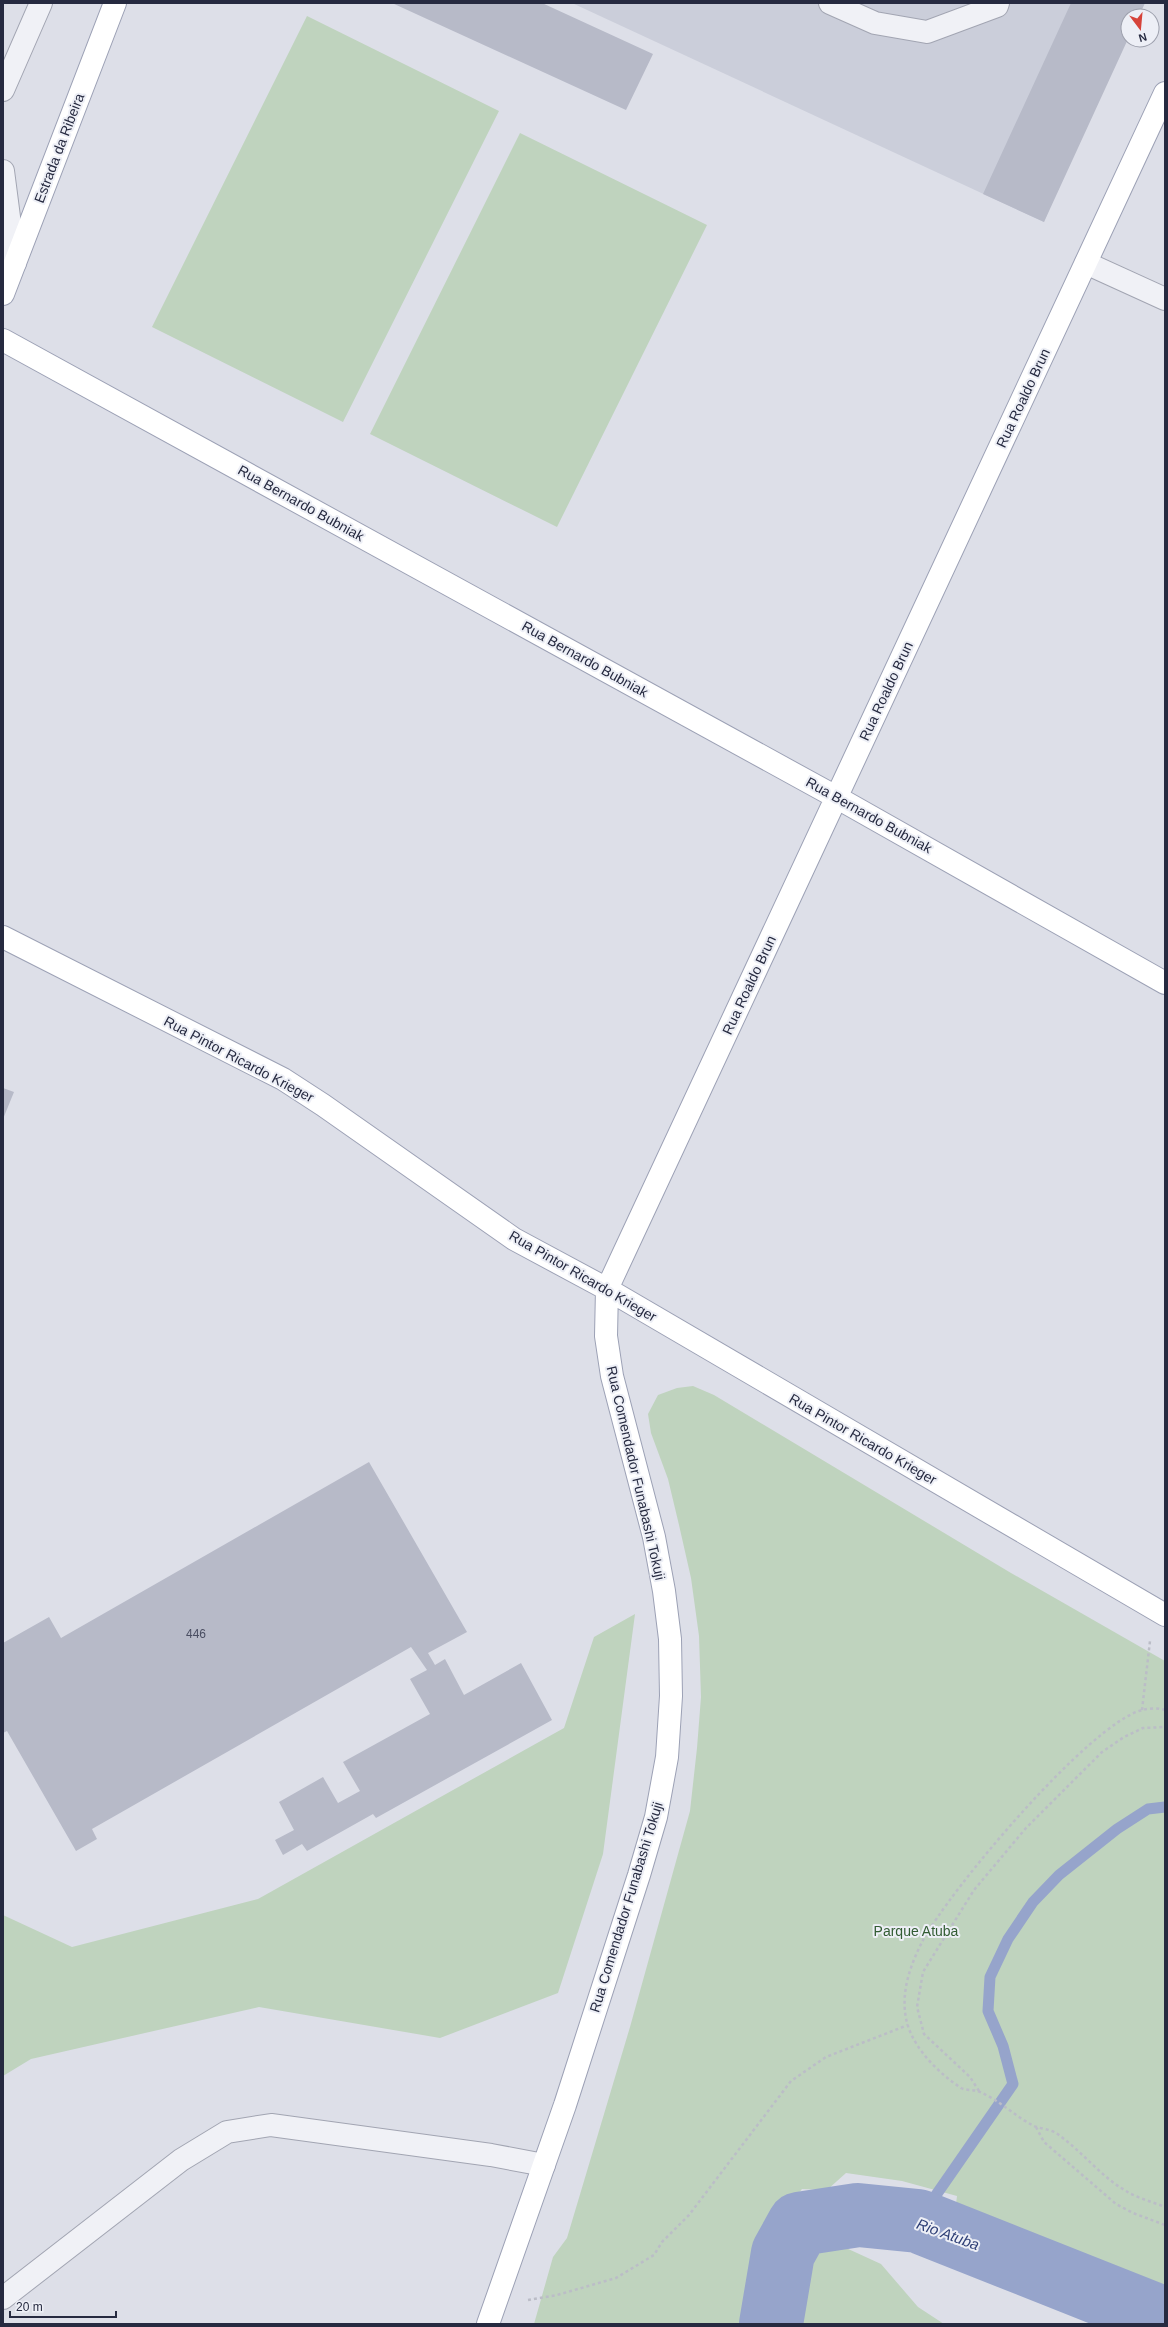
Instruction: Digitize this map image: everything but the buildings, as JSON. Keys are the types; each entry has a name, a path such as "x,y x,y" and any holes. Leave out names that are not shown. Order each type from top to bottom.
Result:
{"main road":[{"name":"Estrada da Ribeira","path":"3,294 115,3"},
{"name":"Rua Roaldo Brun","path":"607,1289 1165,93"},
{"name":"Rua Bernardo Bubniak","path":"3,340 836,797 1165,983"},
{"name":"Rua Pintor Ricardo Krieger","path":"3,937 283,1079 324,1105 514,1239 607,1289 1159,1612"},
{"name":"Rua Comendador Funabashi Tokuji","path":"491,2315 544,2165 646,1853 656,1817 667,1749 671,1696 670,1639 664,1591 654,1537 612,1376 606,1336 607,1289"}],"street":[{"path":"3,90 41,3"},
{"path":"830,3 875,23 927,32 997,6 998,3"},
{"path":"3,171 15,263"},
{"path":"1086,263 1165,298"},
{"path":"3,2298 181,2160 227,2132 271,2125 491,2155 544,2165"}],"path":[{"path":"1142,1710 1159,1612"},
{"path":"1165,1710 1142,1710 1129,1716 1089,1746 1043,1791 977,1863 947,1901 923,1941 911,1967 903,1996 908,2025 916,2044 931,2062 963,2089 979,2091 1035,2126 1054,2132 1126,2192 1165,2207"},
{"path":"979,2091 970,2077 924,2034 916,2007 923,1972 974,1890 1026,1828 1102,1752 1124,1737 1143,1728 1165,1727"},
{"path":"491,2315 616,2278 654,2255 662,2242 689,2215 791,2081 826,2057 908,2025"},
{"path":"1035,2126 1044,2142 1116,2204 1133,2213 1165,2225"}],"shaded area":[{"path":"572,3 1145,3 1138,8 1120,8 1120,36 1044,222"}],"green space":[{"path":"307,16 499,111 343,422 152,327"},
{"path":"520,133 707,225 557,527 370,434"},
{"name":"Parque Atuba","path":"693,1386 714,1395 1011,1573 1165,1661 1165,2297 1149,2279 1135,2296 1101,2283 1099,2264 1035,2244 983,2236 955,2212 957,2196 902,2181 846,2173 827,2190 802,2189 792,2201 813,2201 833,2242 881,2264 918,2307 944,2324 534,2324 553,2257 567,2238 630,2027 690,1811 701,1697 699,1636 691,1578 679,1525 668,1479 651,1433 648,1414 658,1395 677,1388"},
{"path":"635,1614 603,1854 558,1993 440,2038 259,2007 31,2059 3,2076 3,1915 72,1947 258,1899 564,1728 594,1637"}],"waterway":[{"path":"918,2221 1013,2084 1003,2046 988,2011 990,1977 1008,1939 1033,1902 1059,1875 1117,1829 1148,1809 1165,1807"},
{"name":"Rio Atuba","path":"771,2324 783,2253 799,2224 858,2215 918,2221 1165,2319"}]}
